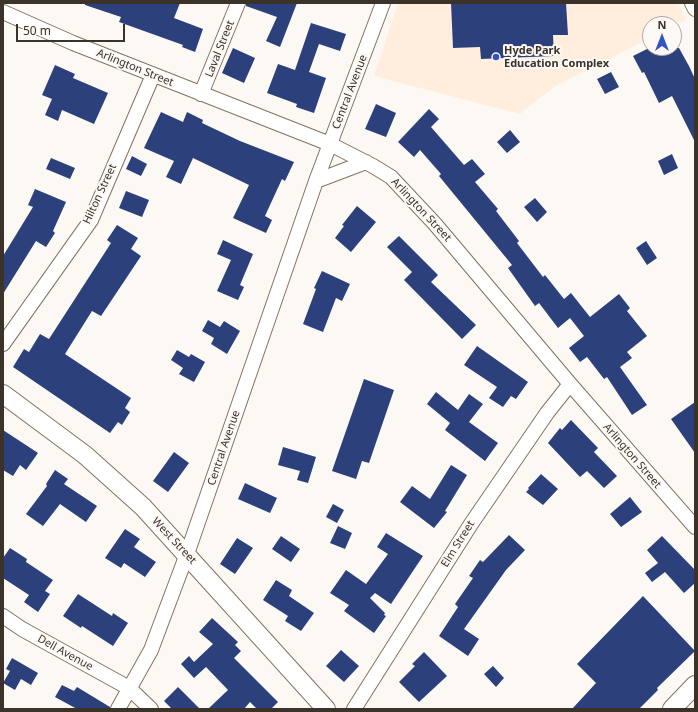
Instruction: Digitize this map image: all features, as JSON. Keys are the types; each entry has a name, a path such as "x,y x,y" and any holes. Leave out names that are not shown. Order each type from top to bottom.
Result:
{"main road":[{"name":"West Street","path":"3,394 57,433 112,478 143,507 326,709"},
{"path":"672,709 695,685"}],"street":[{"path":"3,11 7,3"},
{"name":"Laval Street","path":"201,94 238,3"},
{"name":"Central Avenue","path":"118,709 151,650 187,554 316,181 383,3"},
{"path":"692,3 695,9"},
{"name":"Arlington Street","path":"3,11 73,43 330,144 366,162 391,177 435,224 570,384 695,527"},
{"name":"Hilton Street","path":"3,344 91,220 153,75"},
{"path":"316,181 366,162"},
{"name":"Elm Street","path":"354,709 471,524 547,413 570,384"},
{"name":"Dell Avenue","path":"3,616 22,629 129,688 151,709"}],"shaded area":[{"name":"Hyde Park Education Complex","path":"398,3 678,3 686,20 682,22 682,16 642,16 642,42 554,87 520,114 374,76"}],"building":[{"path":"85,3 180,3 174,18 203,29 195,52 182,47 183,45 119,22 121,17 85,5"},
{"path":"246,3 297,3 280,47 266,41 277,17 246,6"},
{"path":"451,3 566,3 568,35 553,35 554,56 481,59 480,47 453,48"},
{"path":"311,23 346,34 340,51 319,44 309,72 326,78 314,113 296,107 297,104 267,93 278,64 295,70"},
{"path":"233,48 255,58 244,83 222,73"},
{"path":"642,52 642,56 682,56 682,53 695,79 695,142 672,96 659,103 644,72 642,73 633,56"},
{"path":"55,65 75,74 73,78 108,93 94,124 62,110 58,121 45,115 52,99 42,95"},
{"path":"611,72 619,87 605,94 597,79"},
{"path":"376,104 396,113 386,137 365,129"},
{"path":"429,109 439,119 431,127 464,165 472,159 485,174 475,182 498,209 496,211 519,241 517,243 543,277 545,275 564,299 571,293 590,317 619,294 630,308 627,311 647,336 627,352 632,358 620,367 647,405 632,415 607,377 604,379 587,357 580,362 569,348 584,336 570,318 558,328 539,303 535,306 508,268 512,265 439,176 441,174 420,150 414,157 398,142"},
{"path":"161,112 183,122 187,112 203,120 202,123 240,141 294,162 285,181 282,179 265,216 272,220 266,233 233,218 249,185 193,158 181,184 166,177 174,161 144,148"},
{"path":"510,130 520,142 507,153 497,142"},
{"path":"672,154 678,168 664,175 658,161"},
{"path":"132,156 147,164 141,176 126,169"},
{"path":"51,158 75,168 70,179 46,169"},
{"path":"35,189 66,202 53,231 55,233 46,247 36,241 3,294 3,256 33,207 28,205"},
{"path":"126,191 149,200 142,217 119,208"},
{"path":"535,198 547,212 537,222 524,207"},
{"path":"357,206 376,222 351,252 335,238 344,226 342,225"},
{"path":"117,225 138,238 131,249 141,256 101,316 92,311 65,354 131,398 125,408 130,412 122,425 118,422 110,433 13,367 24,349 29,352 40,334 49,339 111,243 107,240"},
{"path":"399,236 438,275 431,282 476,325 462,339 404,280 412,272 387,247"},
{"path":"223,240 253,254 240,285 244,287 238,300 217,291 231,260 217,254"},
{"path":"646,241 657,258 647,265 636,248"},
{"path":"322,271 350,284 342,301 336,298 323,332 303,324 316,289 314,288"},
{"path":"208,320 220,327 224,321 240,331 227,354 211,344 214,338 202,331"},
{"path":"477,346 528,382 516,399 511,396 503,407 489,398 497,387 464,365"},
{"path":"177,350 189,357 191,354 205,362 194,382 179,374 183,368 171,360"},
{"path":"364,379 394,390 369,463 362,461 356,479 332,471"},
{"path":"436,392 458,410 469,394 483,404 469,422 498,443 485,461 445,430 450,423 427,404"},
{"path":"695,402 695,453 671,419"},
{"path":"571,420 598,448 594,452 617,476 604,488 587,471 580,477 548,443 560,428 562,430"},
{"path":"3,430 38,453 26,470 20,465 13,476 3,470"},
{"path":"283,447 316,457 308,483 297,480 300,471 278,465"},
{"path":"174,452 189,463 168,492 153,481"},
{"path":"451,465 467,475 445,511 447,512 434,528 400,502 412,486 430,499"},
{"path":"55,470 68,479 64,484 97,506 86,522 60,504 43,526 26,514 47,486 46,484"},
{"path":"541,474 558,489 543,505 526,492"},
{"path":"245,483 277,498 270,513 238,499"},
{"path":"630,497 642,512 621,527 610,514"},
{"path":"333,504 344,510 337,523 326,517"},
{"path":"338,526 352,533 345,549 330,543"},
{"path":"125,529 140,539 134,547 156,562 145,577 124,563 121,568 105,558"},
{"path":"386,533 423,556 391,604 375,593 370,598 385,613 384,615 386,616 374,633 344,611 349,605 330,593 346,570 366,584 388,554 377,547"},
{"path":"509,535 525,550 506,570 464,629 479,639 468,656 439,636 458,607 455,604 473,578 469,576 480,560 483,562"},
{"path":"281,536 300,549 291,562 272,549"},
{"path":"662,536 695,570 695,583 684,593 665,572 652,582 645,573 658,563 647,550"},
{"path":"237,538 253,548 235,574 220,564"},
{"path":"10,548 27,559 26,562 53,580 45,591 50,594 38,612 24,602 29,595 3,578 3,558"},
{"path":"276,580 292,590 289,596 314,613 301,631 285,621 288,616 263,600"},
{"path":"78,594 112,616 113,613 128,623 113,646 82,626 81,628 63,616"},
{"path":"643,596 695,651 657,688 658,690 639,709 572,709 596,683 577,664"},
{"path":"212,618 238,642 235,645 241,651 234,658 278,702 271,709 257,709 250,702 244,709 208,709 228,690 206,667 194,678 181,664 189,656 194,662 213,644 199,632"},
{"path":"341,650 359,666 344,682 326,666"},
{"path":"424,652 447,676 419,702 399,682 415,666 412,664"},
{"path":"12,658 38,673 31,685 21,679 15,690 3,683 10,671 6,669"},
{"path":"493,666 504,678 496,687 484,674"},
{"path":"62,685 74,691 77,687 110,707 110,709 77,709 55,697"},
{"path":"178,687 200,709 172,709 164,701"}],"place":[{"name":"Hyde Park Education Complex","path":"496,57"}]}
